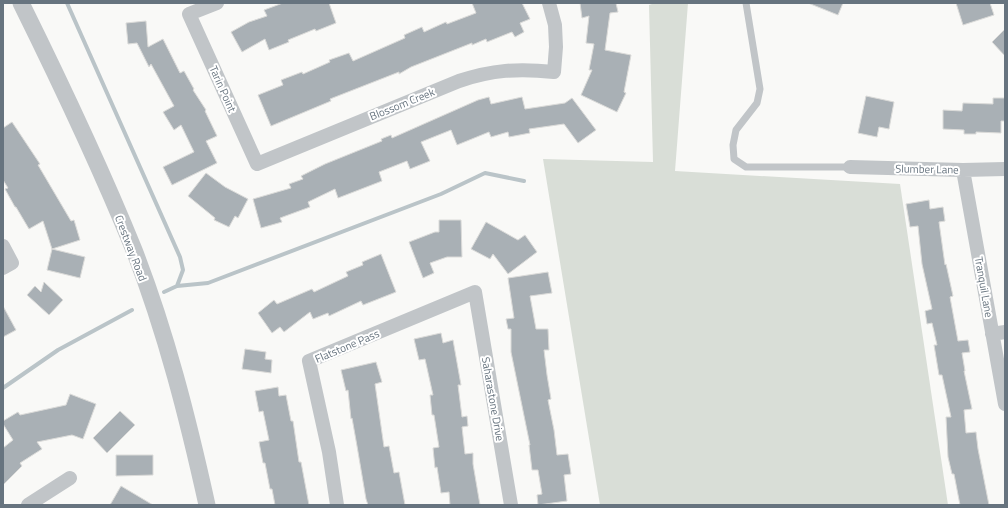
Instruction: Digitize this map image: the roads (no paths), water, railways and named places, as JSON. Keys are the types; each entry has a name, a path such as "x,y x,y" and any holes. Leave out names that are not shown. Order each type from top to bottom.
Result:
{"street":[{"name":"Crestway Road","path":"21,3 100,171 134,251 162,332 191,432 207,505"},
{"name":"Tarin Point","path":"217,3 189,14 257,164"},
{"name":"Blossom Creek","path":"257,164 451,84 479,74 504,70 554,72 556,47 555,25 549,3"},
{"name":"Slumber Lane","path":"850,167 963,170 1005,169"},
{"name":"Tranquil Lane","path":"963,170 999,333 1005,404"},
{"path":"3,246 8,266"},
{"name":"Flatstone Pass","path":"337,505 329,452 309,361 475,292"},
{"name":"Saharastone Drive","path":"475,292 511,505"},
{"path":"28,505 70,478"}],"lane":[{"path":"746,3 760,89 757,103 736,130 732,145 734,158 746,167 850,167"}],"waterway":[{"path":"67,3 180,257 183,270 177,286 164,292"},
{"path":"177,286 208,283 441,194 485,173 524,181"},
{"path":"3,388 58,350 132,310"}]}
